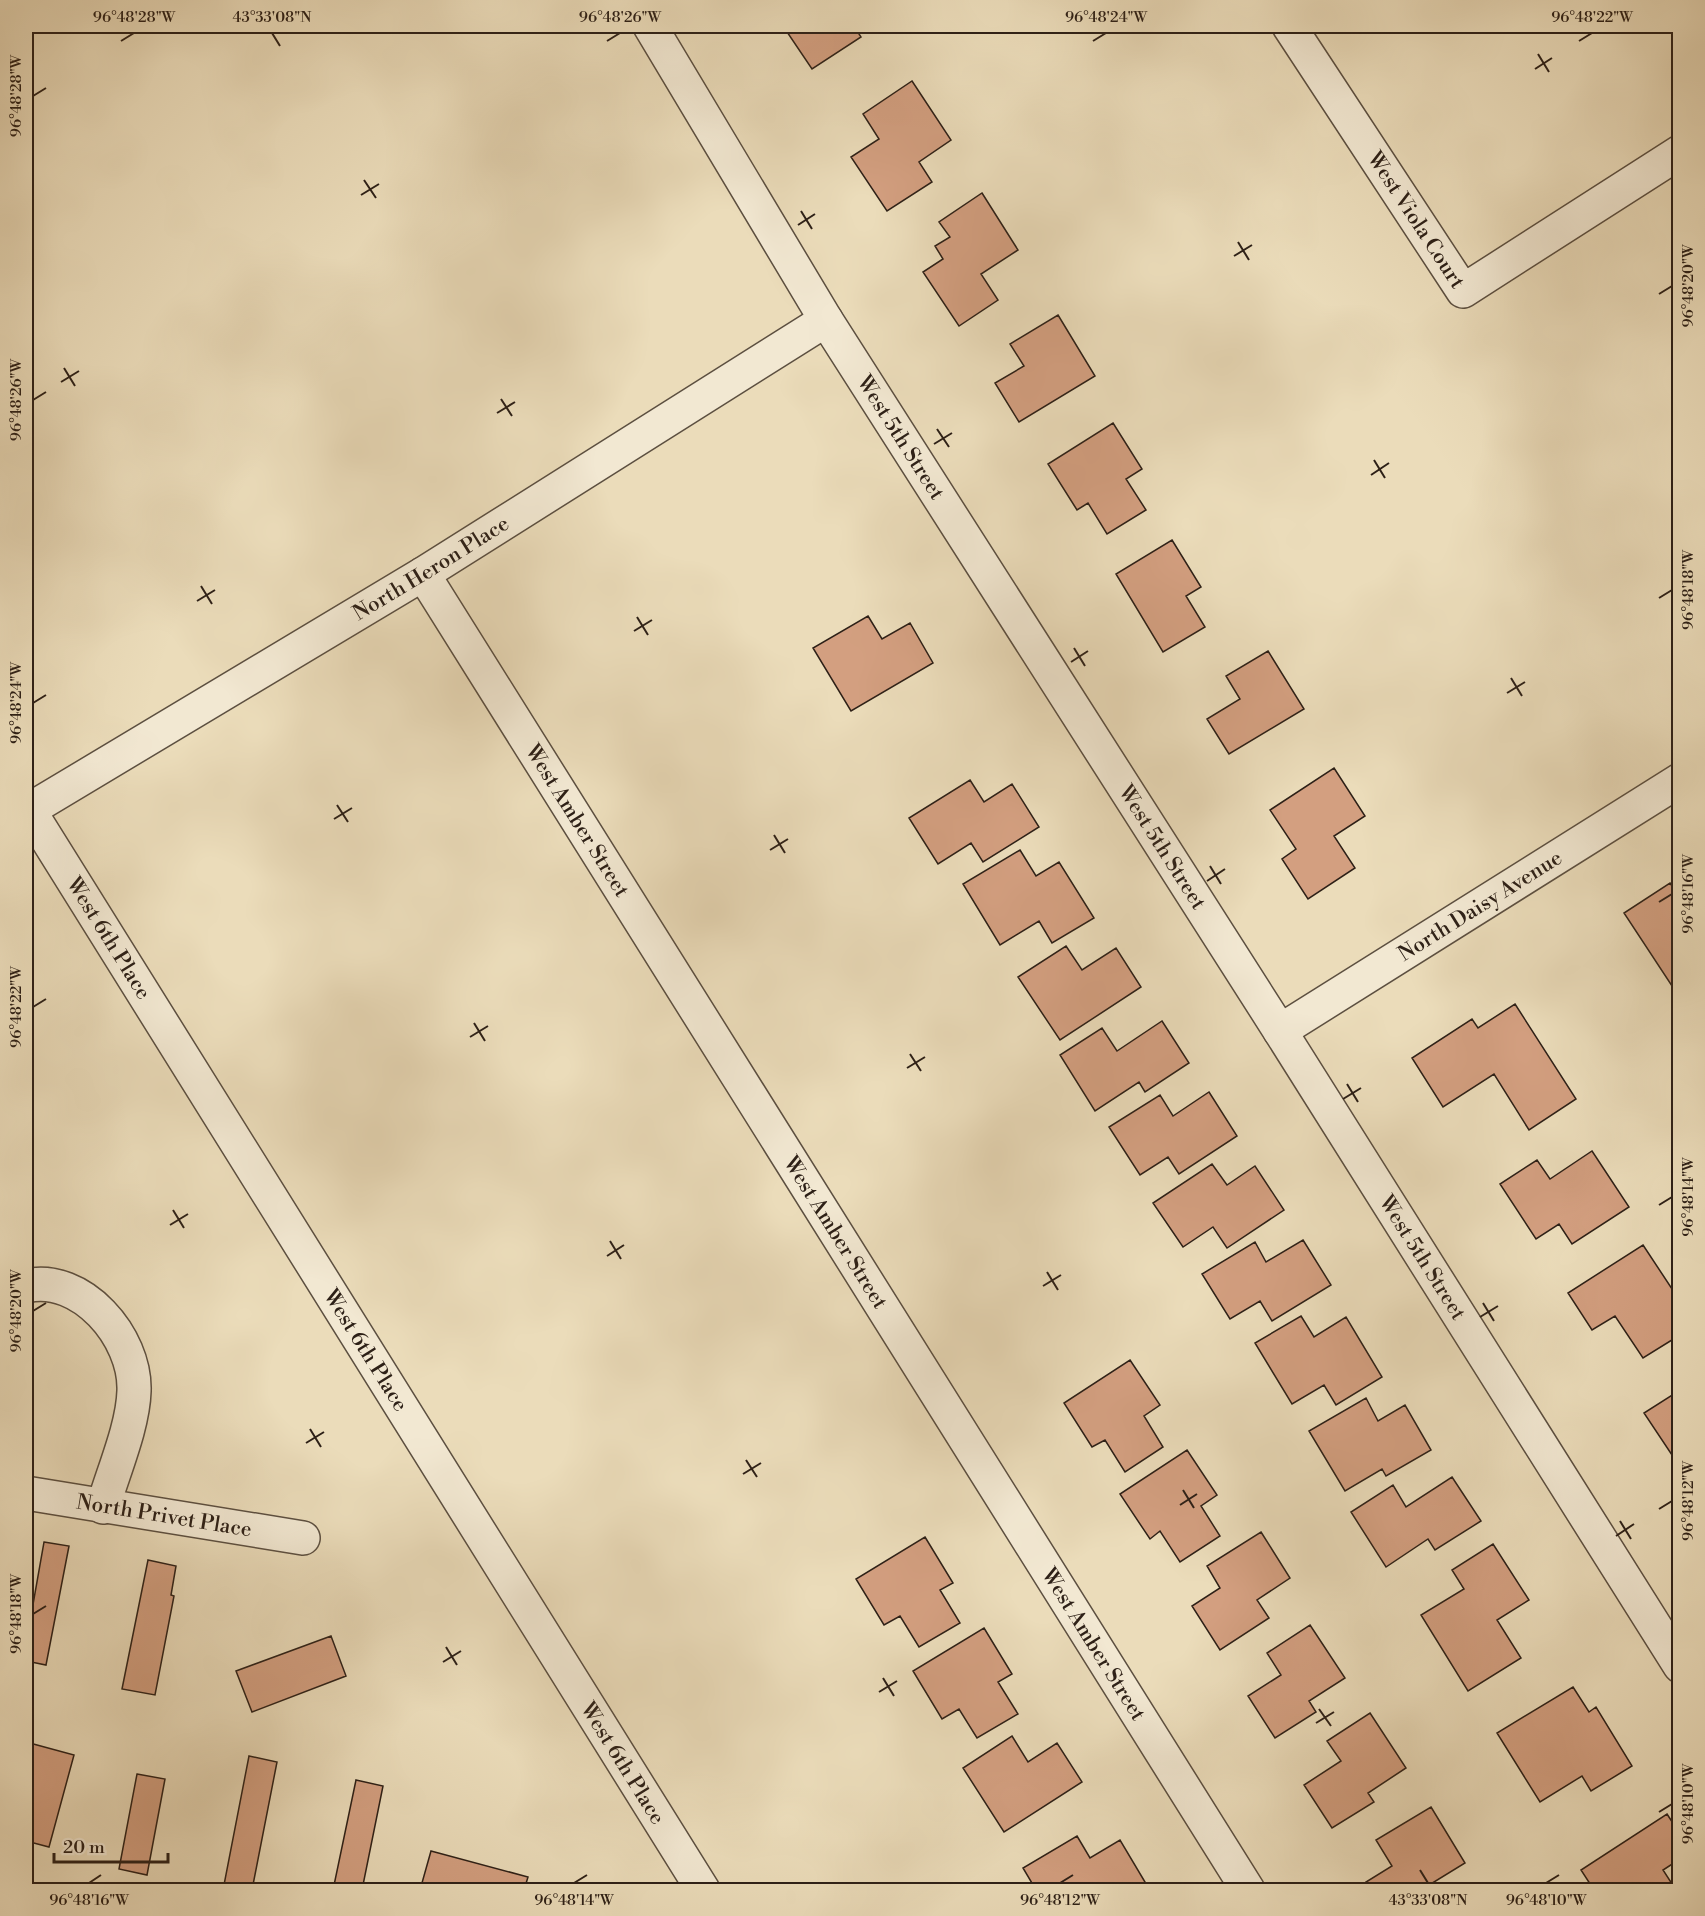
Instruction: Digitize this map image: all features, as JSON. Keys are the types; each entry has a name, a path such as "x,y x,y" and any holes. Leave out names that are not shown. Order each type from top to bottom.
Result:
{"street":[{"name":"West 5th Street","path":"650,26 826,320 1280,1031 1680,1666"},
{"name":"West Viola Court","path":"1288,26 1463,291 1680,152"},
{"name":"North Heron Place","path":"30,810 423,574 826,320"},
{"name":"West Amber Street","path":"423,574 1248,1890"},
{"name":"North Daisy Avenue","path":"1280,1031 1680,780"},
{"name":"West 6th Place","path":"30,810 703,1890"},
{"path":"26,1286 40,1283 63,1287 81,1295 97,1308 121,1342 131,1366 134,1390 131,1411 103,1507"},
{"name":"North Privet Place","path":"26,1493 303,1538"}],"building":[{"path":"783,26 854,26 861,37 812,69"},
{"path":"912,81 951,140 919,162 932,182 887,211 851,157 879,139 863,114"},
{"path":"982,193 1018,250 981,274 998,300 959,326 923,272 943,259 935,246 950,237 939,222"},
{"path":"1058,315 1095,376 1019,422 995,383 1024,366 1010,344"},
{"path":"1113,423 1142,469 1126,479 1146,510 1107,534 1088,503 1077,510 1048,464"},
{"path":"1172,540 1201,587 1186,596 1205,627 1163,652 1116,574"},
{"path":"868,616 882,639 910,623 933,663 851,711 813,648"},
{"path":"1268,651 1304,709 1229,754 1207,719 1240,699 1226,676"},
{"path":"1334,768 1365,816 1334,836 1355,868 1308,899 1282,859 1296,849 1270,810"},
{"path":"970,780 984,802 1012,784 1039,827 983,862 971,843 938,864 909,818"},
{"path":"1020,850 1036,876 1059,862 1094,918 1052,943 1039,921 1000,945 963,884"},
{"path":"1670,883 1680,898 1680,981 1672,986 1624,913"},
{"path":"1066,946 1082,970 1116,948 1141,987 1060,1040 1018,977"},
{"path":"1515,1004 1576,1099 1529,1130 1494,1074 1443,1107 1412,1058 1472,1019 1478,1028"},
{"path":"1162,1021 1189,1063 1145,1092 1139,1082 1095,1111 1060,1055 1102,1028 1117,1051"},
{"path":"1209,1092 1237,1136 1179,1174 1168,1157 1140,1175 1109,1127 1160,1095 1173,1116"},
{"path":"1592,1151 1629,1207 1572,1244 1559,1224 1536,1239 1500,1184 1537,1160 1550,1179"},
{"path":"1212,1164 1227,1185 1255,1166 1284,1210 1227,1248 1213,1227 1183,1247 1153,1203"},
{"path":"26,1174 31,1186 26,1188"},
{"path":"1303,1240 1331,1285 1272,1321 1260,1301 1230,1319 1202,1274 1255,1242 1266,1262"},
{"path":"1643,1245 1680,1301 1680,1335 1643,1358 1615,1316 1592,1330 1568,1293"},
{"path":"1301,1316 1314,1337 1346,1317 1382,1377 1336,1405 1324,1385 1292,1404 1255,1343"},
{"path":"1130,1360 1160,1405 1144,1416 1163,1447 1125,1472 1105,1440 1092,1447 1064,1403"},
{"path":"1680,1390 1680,1455 1674,1458 1644,1413"},
{"path":"1366,1398 1378,1421 1405,1405 1431,1450 1386,1476 1382,1469 1345,1491 1309,1431"},
{"path":"1187,1450 1217,1495 1201,1506 1220,1536 1180,1562 1160,1531 1150,1539 1120,1494"},
{"path":"1452,1477 1481,1521 1435,1550 1428,1539 1386,1567 1351,1512 1393,1485 1406,1507"},
{"path":"1261,1532 1290,1578 1257,1600 1269,1618 1220,1650 1192,1606 1220,1588 1207,1566"},
{"path":"925,1537 953,1583 940,1590 960,1623 919,1647 900,1616 884,1625 856,1579"},
{"path":"44,1542 69,1546 46,1665 26,1661 26,1644"},
{"path":"1493,1544 1529,1600 1497,1620 1521,1658 1468,1691 1421,1615 1464,1589 1452,1570"},
{"path":"148,1560 176,1566 171,1595 174,1596 155,1695 122,1689"},
{"path":"1310,1625 1345,1678 1309,1701 1316,1712 1275,1738 1248,1696 1281,1675 1267,1653"},
{"path":"984,1628 1012,1674 998,1682 1018,1714 977,1738 959,1709 942,1719 913,1671"},
{"path":"331,1636 346,1676 252,1712 236,1671"},
{"path":"1573,1687 1589,1712 1596,1707 1632,1766 1591,1791 1582,1776 1540,1802 1497,1733"},
{"path":"1370,1713 1406,1768 1368,1793 1374,1802 1332,1828 1304,1785 1341,1761 1327,1741"},
{"path":"1012,1736 1028,1762 1057,1743 1082,1782 1004,1832 963,1768"},
{"path":"26,1742 74,1755 49,1847 26,1841"},
{"path":"249,1756 277,1762 252,1890 223,1890"},
{"path":"137,1774 165,1779 147,1875 119,1869"},
{"path":"356,1780 383,1786 362,1890 333,1890"},
{"path":"1431,1807 1465,1863 1429,1885 1432,1890 1371,1890 1366,1882 1392,1866 1376,1840"},
{"path":"1667,1814 1680,1834 1680,1859 1663,1870 1676,1890 1594,1890 1581,1870"},
{"path":"1077,1836 1090,1858 1120,1840 1145,1882 1130,1890 1036,1890 1023,1868"},
{"path":"431,1851 528,1877 524,1890 420,1890"}]}
